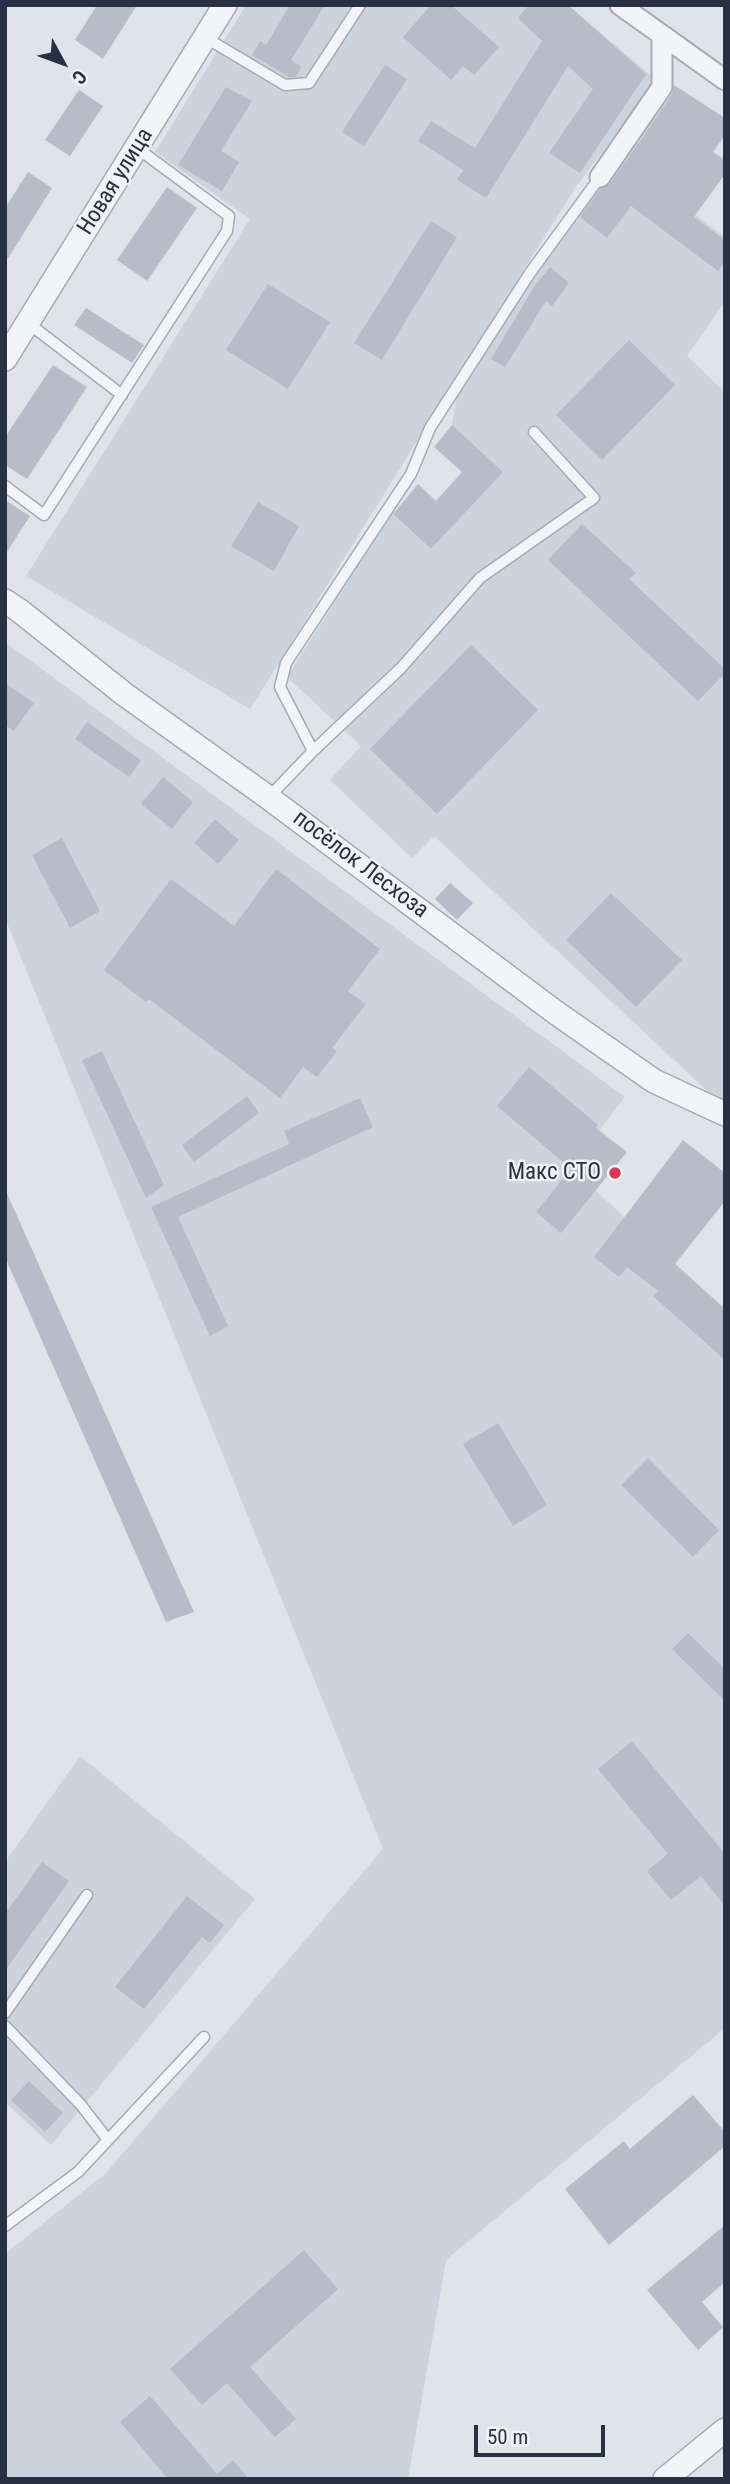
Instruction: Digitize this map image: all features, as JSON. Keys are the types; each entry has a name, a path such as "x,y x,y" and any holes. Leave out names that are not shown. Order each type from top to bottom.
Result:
{"street":[{"path":"620,5 725,80"},
{"name":"Новая улица","path":"5,359 205,37 218,8"},
{"path":"600,177 662,87 662,35"},
{"name":"посёлок Лесхоза","path":"5,601 124,694 555,1012 653,1081 725,1114"},
{"path":"665,2479 725,2430"}],"lane":[{"path":"205,37 285,85 299,86 309,83 359,5"},
{"path":"5,486 44,515 228,231 229,216 137,148"},
{"path":"313,751 280,687 286,663 411,474 430,428 530,273 600,177"},
{"path":"28,323 122,395"},
{"path":"268,798 313,751 401,668 480,579 594,498 534,432"},
{"path":"5,2012 87,1895"},
{"path":"5,2026 81,2105 108,2140"},
{"path":"5,2226 78,2172 204,2037"}],"shaded area":[{"path":"246,5 568,5 656,80 575,188 250,709 26,576 250,219 155,152"},
{"path":"619,158 725,237 725,301 687,356 725,392 725,1104 718,1101 434,836 412,858 330,780 361,746 287,677 391,513 431,549 502,472 452,425 458,390 530,278"},
{"path":"5,642 625,1097 570,1167 725,1309 725,2028 446,2260 408,2479 5,2479 5,2254 106,2173 383,1849 5,918"},
{"path":"80,1756 255,1899 51,2145 5,2102 5,1862"}],"building":[{"path":"97,5 137,5 103,59 75,40"},
{"path":"290,5 325,5 291,60 302,67 295,77 289,77 252,55 260,41 266,45"},
{"path":"431,5 451,5 499,47 474,75 463,66 451,80 403,37"},
{"path":"529,5 568,5 646,74 580,173 549,153 593,89 568,66 486,198 457,180 463,170 418,141 431,121 475,148 542,41 518,18"},
{"path":"385,65 407,79 364,146 342,132"},
{"path":"674,85 725,118 725,135 713,152 725,160 725,174 694,217 725,240 725,262 718,271 631,206 607,238 580,217 600,189 610,184 672,94"},
{"path":"226,87 252,101 221,151 239,162 222,191 178,165"},
{"path":"79,90 103,106 70,156 45,140"},
{"path":"28,172 52,188 5,263 5,208"},
{"path":"167,187 197,208 147,281 117,260"},
{"path":"431,221 457,237 382,360 354,343"},
{"path":"550,267 569,283 552,306 546,301 505,367 491,359 534,287"},
{"path":"268,284 330,322 288,389 226,350"},
{"path":"86,308 144,345 132,363 74,325"},
{"path":"629,340 675,385 602,460 556,415"},
{"path":"53,365 87,387 27,479 5,465 5,437"},
{"path":"452,425 503,472 431,549 393,514 418,484 436,501 462,472 434,447"},
{"path":"5,500 30,516 5,555"},
{"path":"258,502 299,526 274,571 231,546"},
{"path":"582,524 636,573 629,579 725,669 725,673 698,701 548,560"},
{"path":"471,645 538,710 437,814 370,749"},
{"path":"5,683 34,703 14,731 5,725"},
{"path":"87,722 141,760 129,777 75,739"},
{"path":"163,777 193,802 172,829 141,804"},
{"path":"215,819 239,840 218,864 194,843"},
{"path":"62,838 100,911 70,928 32,855"},
{"path":"276,869 380,949 348,991 366,1004 332,1048 337,1051 317,1077 303,1067 280,1098 149,999 146,1002 104,970 171,879 234,926"},
{"path":"450,883 473,903 457,920 435,899"},
{"path":"611,893 682,960 636,1007 566,940"},
{"path":"102,1051 164,1185 146,1198 82,1060"},
{"path":"529,1067 598,1125 596,1128 627,1152 561,1233 536,1212 571,1169 497,1106"},
{"path":"247,1096 259,1113 194,1162 182,1145"},
{"path":"360,1098 373,1127 178,1217 228,1326 210,1336 151,1207 289,1144 284,1131"},
{"path":"683,1140 725,1173 725,1201 675,1264 725,1309 725,1360 653,1296 658,1291 627,1267 619,1277 594,1257"},
{"path":"5,1189 194,1612 166,1622 5,1257"},
{"path":"498,1423 547,1505 513,1526 463,1444"},
{"path":"648,1458 719,1530 693,1557 621,1485"},
{"path":"688,1633 725,1669 725,1701 672,1649"},
{"path":"632,1741 725,1854 725,1906 701,1876 671,1900 647,1871 668,1854 598,1769"},
{"path":"42,1862 69,1881 5,1971 5,1914"},
{"path":"187,1896 224,1925 210,1943 202,1937 144,2009 115,1987"},
{"path":"29,2081 63,2113 45,2132 11,2100"},
{"path":"693,2095 725,2132 725,2146 609,2245 565,2189 624,2141 630,2149"},
{"path":"725,2225 725,2282 702,2302 723,2327 698,2350 647,2290"},
{"path":"304,2250 338,2289 250,2367 296,2419 275,2437 227,2383 202,2405 170,2369"},
{"path":"150,2396 217,2474 233,2460 249,2479 168,2479 120,2422"}],"place":[{"name":"Макс СТО","path":"615,1173"}]}
